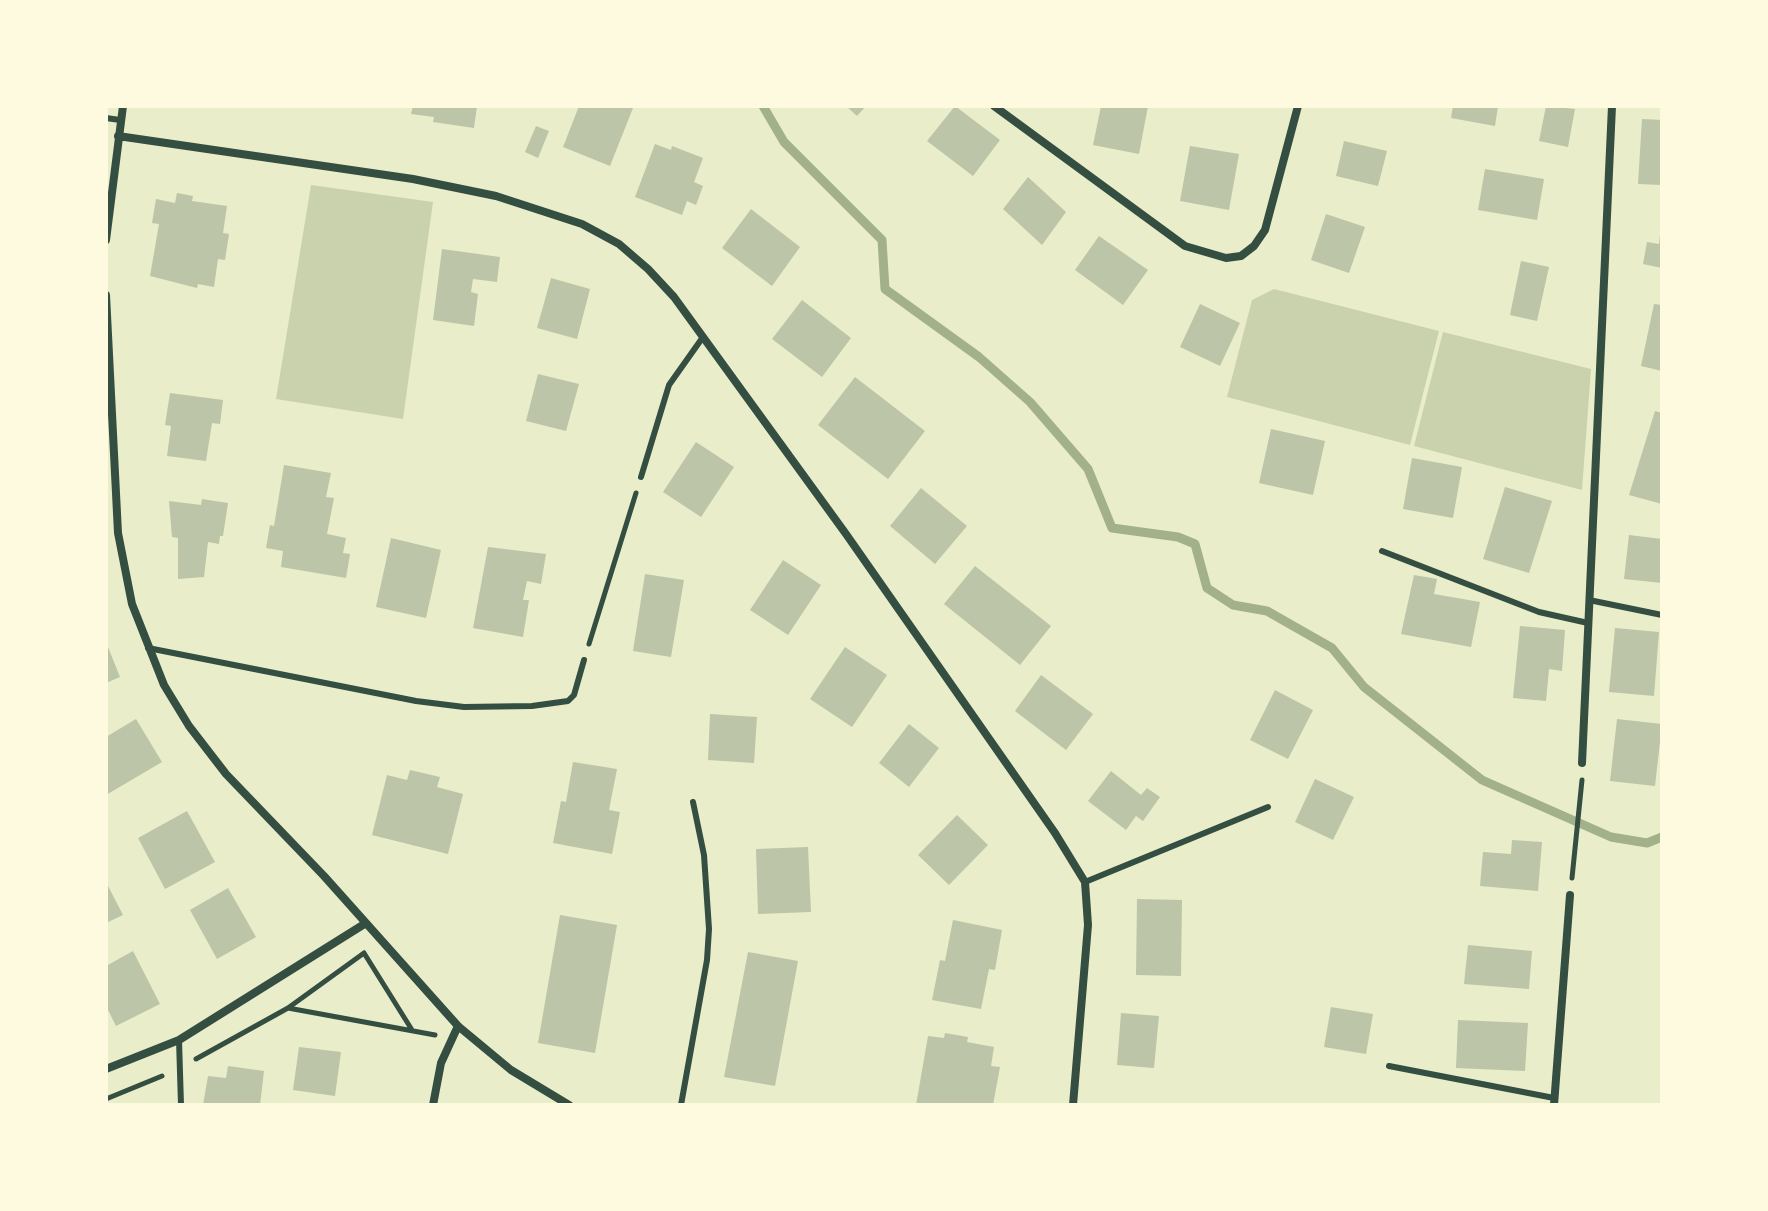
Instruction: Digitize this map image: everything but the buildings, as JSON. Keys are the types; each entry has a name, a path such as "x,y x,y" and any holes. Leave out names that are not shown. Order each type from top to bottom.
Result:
{"street":[{"path":"106,240 123,106"},
{"path":"994,106 1185,246 1226,258 1241,256 1254,246 1265,230 1298,106"},
{"path":"1582,763 1612,106"},
{"path":"118,136 413,179 496,196 548,211 619,244 657,278 846,534 1055,833 1085,882 1088,925 1073,1105"},
{"path":"106,295 118,533 132,604 164,685 189,726 226,774 458,1026 511,1070 569,1105"},
{"path":"1554,1102 1570,895"},
{"path":"106,1069 179,1040 366,923"},
{"path":"433,1105 437,1077 458,1026"}],"lane":[{"path":"106,118 120,120"},
{"path":"641,477 669,385 683,361 703,337"},
{"path":"1382,551 1539,612 1588,623"},
{"path":"1589,600 1662,615"},
{"path":"148,648 416,701 464,707 532,706 568,701 574,695 584,660"},
{"path":"681,1105 707,960 709,929 704,855 693,802"},
{"path":"1085,882 1268,807"},
{"path":"179,1040 181,1105"},
{"path":"1389,1066 1554,1102"}],"path":[{"path":"584,660 641,477"},
{"path":"1570,895 1581,804"},
{"path":"351,933 412,1031"},
{"path":"106,1099 182,1067 288,1008 364,953"},
{"path":"288,1008 451,1038"}],"green space":[{"path":"311,185 433,202 403,419 276,399"},
{"path":"1274,289 1439,331 1410,445 1227,397 1252,300"},
{"path":"1443,332 1591,369 1582,490 1414,446"}],"waterway":[{"path":"763,106 784,142 882,240 885,289 979,357 1030,402 1088,469 1112,528 1178,537 1195,544 1207,588 1233,605 1267,611 1332,648 1364,687 1482,780 1611,837 1647,843 1662,837"}]}
